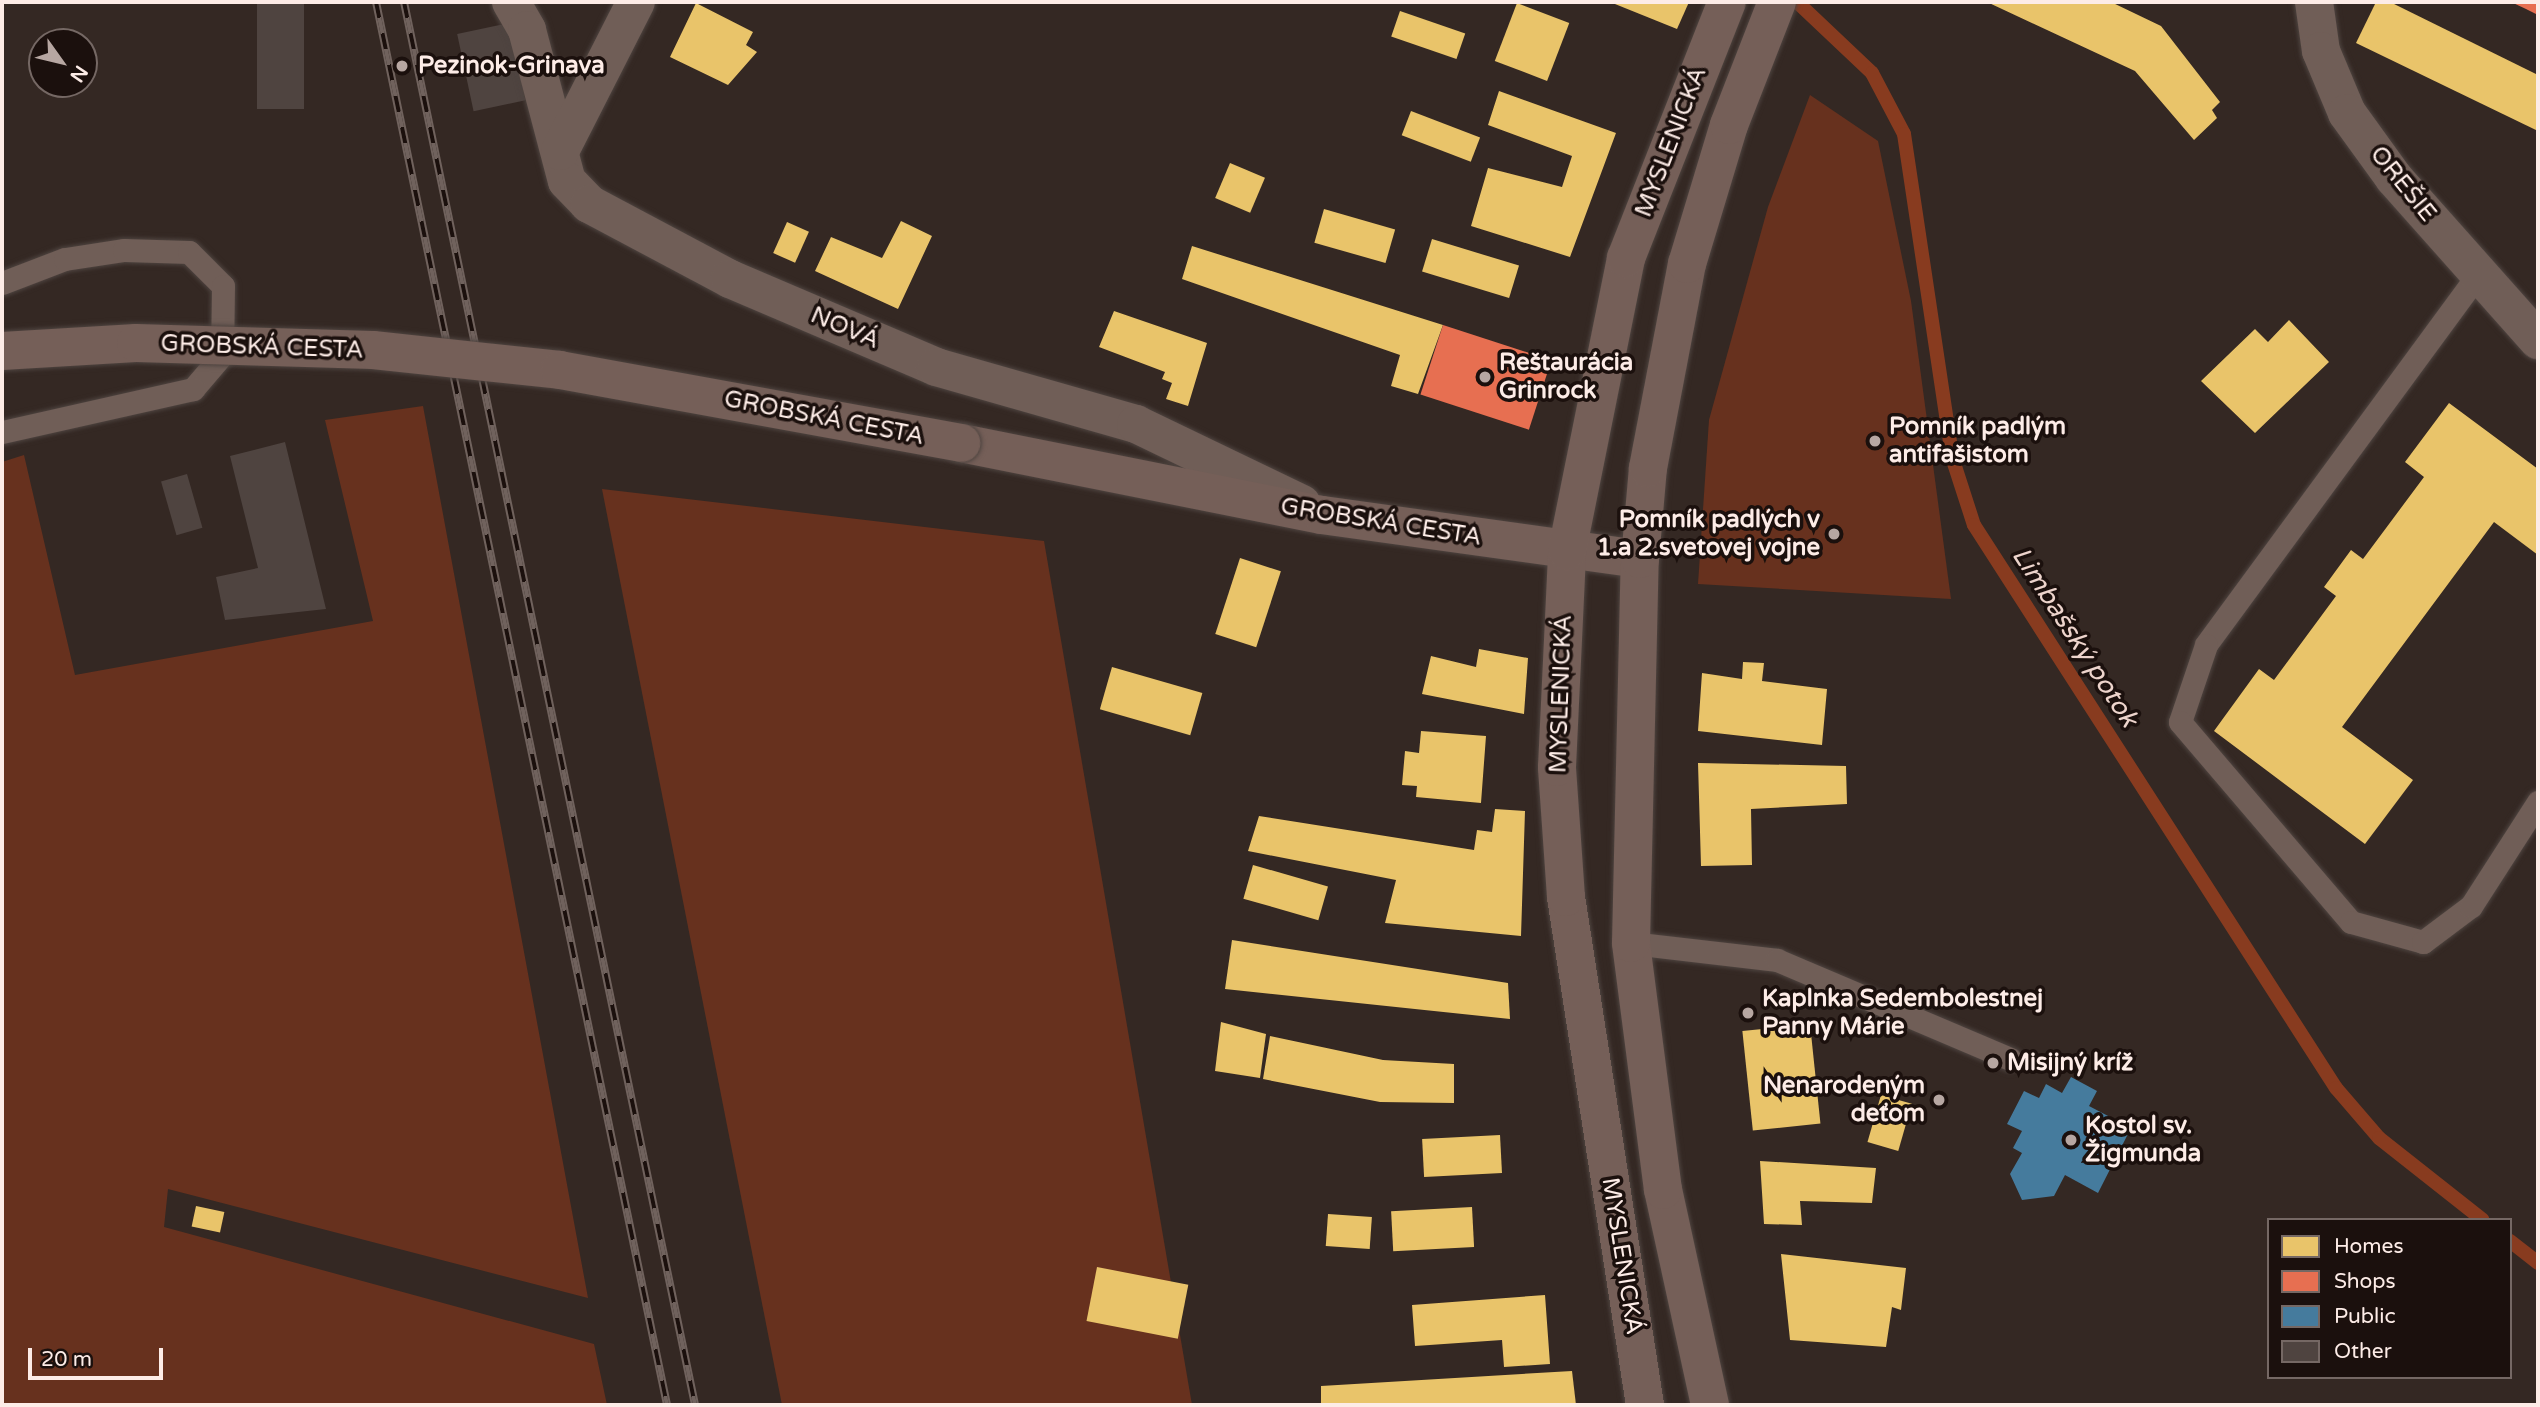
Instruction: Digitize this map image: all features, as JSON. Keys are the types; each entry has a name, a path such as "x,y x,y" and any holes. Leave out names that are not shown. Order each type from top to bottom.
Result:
{"main road":[{"name":"MYSLENICKÁ","path":"1645,1405 1566,897 1557,767 1567,551 1626,258 1727,2"},
{"name":"MYSLENICKÁ","path":"1710,1405 1663,1190 1631,943 1640,559 1648,468 1688,264 1771,16"},
{"name":"GROBSKÁ CESTA","path":"2,351 204,343 373,350 572,372 961,443 1322,514 1567,551 1640,559"}],"street":[{"name":"NOVÁ","path":"510,2 527,30 567,181 589,204 713,269 936,367 1136,424 1322,514"},
{"path":"560,151 636,2"},
{"name":"OREŠIE","path":"2314,2 2321,51 2347,113 2394,178 2538,340"}],"lane":[{"path":"2,283 65,259 124,250 189,252 223,286 222,355 193,389 2,432"},
{"path":"2479,273 2206,645 2180,722 2351,922 2423,942 2471,906 2538,802"},
{"path":"1631,943 1777,960 2010,1059"}],"shaded area":[{"path":"1810,95 1878,141 1911,301 1951,599 1698,584 1709,420 1768,207"},
{"path":"423,406 588,1298 168,1189 164,1227 594,1344 607,1405 2,1405 2,462 24,455 75,675 373,621 325,420"},
{"path":"602,489 1044,541 1192,1405 782,1405"}],"building: Homes":[{"path":"1610,2 1689,2 1677,29"},
{"path":"1987,2 2111,2 2161,26 2220,102 2212,110 2217,118 2194,140 2135,71"},
{"path":"2376,2 2390,2 2538,75 2538,131 2356,43"},
{"path":"696,3 753,32 746,45 757,52 728,85 670,57"},
{"path":"1517,3 1569,23 1547,81 1495,61"},
{"path":"1400,11 1465,33 1456,59 1391,37"},
{"path":"1499,91 1616,133 1570,257 1471,226 1488,168 1562,187 1572,156 1488,125"},
{"path":"1411,111 1480,138 1471,162 1402,135"},
{"path":"1230,163 1265,178 1250,213 1215,198"},
{"path":"1324,209 1395,229 1385,263 1314,243"},
{"path":"901,221 932,236 898,309 815,271 831,237 882,258"},
{"path":"787,222 809,232 795,263 773,253"},
{"path":"1432,239 1519,266 1509,298 1422,272"},
{"path":"1192,246 1443,325 1418,394 1391,386 1400,355 1182,279"},
{"path":"1114,311 1207,343 1188,406 1166,399 1172,383 1162,379 1165,372 1099,347"},
{"path":"2289,320 2329,362 2255,433 2201,381 2255,329 2268,342"},
{"path":"2449,403 2538,469 2538,555 2494,522 2342,727 2413,780 2365,844 2214,731 2259,669 2274,680 2336,596 2324,587 2351,550 2363,559 2424,477 2405,462"},
{"path":"1240,558 1281,571 1256,647 1215,634"},
{"path":"1479,649 1528,658 1524,714 1422,694 1431,656 1476,667"},
{"path":"1743,662 1764,663 1762,681 1827,689 1822,745 1698,731 1702,673 1742,679"},
{"path":"1112,667 1202,693 1190,735 1100,709"},
{"path":"1421,731 1486,736 1481,803 1416,797 1417,786 1402,785 1405,751 1419,753"},
{"path":"1698,763 1846,766 1847,804 1751,809 1752,865 1701,866"},
{"path":"1495,809 1525,811 1521,936 1385,923 1396,880 1248,851 1259,816 1474,850 1477,830 1492,832"},
{"path":"1253,865 1328,886 1318,920 1243,899"},
{"path":"1232,940 1508,983 1510,1019 1225,989"},
{"path":"1221,1022 1266,1034 1260,1078 1215,1071"},
{"path":"1810,1024 1820,1123 1753,1131 1742,1031"},
{"path":"1270,1036 1383,1060 1454,1064 1454,1103 1380,1102 1263,1079"},
{"path":"1881,1095 1912,1104 1898,1151 1867,1142"},
{"path":"1500,1135 1502,1173 1424,1177 1422,1139"},
{"path":"1760,1161 1876,1168 1872,1203 1800,1201 1802,1225 1764,1224"},
{"path":"196,1206 224,1212 220,1233 192,1227"},
{"path":"1472,1207 1474,1247 1393,1251 1391,1211"},
{"path":"1328,1214 1372,1217 1370,1249 1326,1246"},
{"path":"1781,1254 1906,1268 1901,1310 1892,1307 1886,1347 1790,1340"},
{"path":"1097,1267 1188,1285 1178,1339 1087,1321"},
{"path":"1545,1295 1550,1364 1504,1367 1502,1340 1415,1346 1412,1305"},
{"path":"1572,1371 1576,1405 1321,1405 1321,1386"}],"building: Shops":[{"path":"2511,2 2538,2 2538,15 2526,9"},
{"name":"Reštaurácia Grinrock","path":"1443,325 1551,360 1529,430 1420,394"}],"building: Public":[{"name":"Kostol sv. Žigmunda","path":"2071,1077 2097,1091 2089,1106 2131,1128 2098,1193 2065,1175 2054,1196 2022,1200 2010,1174 2022,1153 2013,1148 2022,1131 2007,1124 2024,1091 2039,1098 2046,1084 2062,1093"}],"building: Other":[{"path":"257,2 304,2 304,109 257,109"},
{"path":"509,23 525,100 474,111 457,34"},
{"path":"285,442 326,609 225,620 216,577 258,568 230,456"},
{"path":"187,474 202,528 176,535 161,481"}],"waterway":[{"name":"Limbašský potok","path":"1797,2 1872,73 1904,134 1952,457 1974,525 2336,1088 2379,1138 2480,1218"},
{"name":"Limbašský potok","path":"2512,1243 2538,1263"}],"railway":[{"path":"376,2 667,1405"},
{"path":"404,2 695,1405"}],"place":[{"name":"Pezinok-Grinava","path":"402,66"},
{"name":"Reštaurácia Grinrock","path":"1485,377"},
{"name":"Pomník padlým antifašistom","path":"1875,441"},
{"name":"Pomník padlých v 1.a 2.svetovej vojne","path":"1834,534"},
{"name":"Kaplnka Sedembolestnej Panny Márie","path":"1748,1013"},
{"name":"Misijný kríž","path":"1993,1063"},
{"name":"Nenarodeným deťom","path":"1939,1100"},
{"name":"Kostol sv. Žigmunda","path":"2071,1140"}]}
